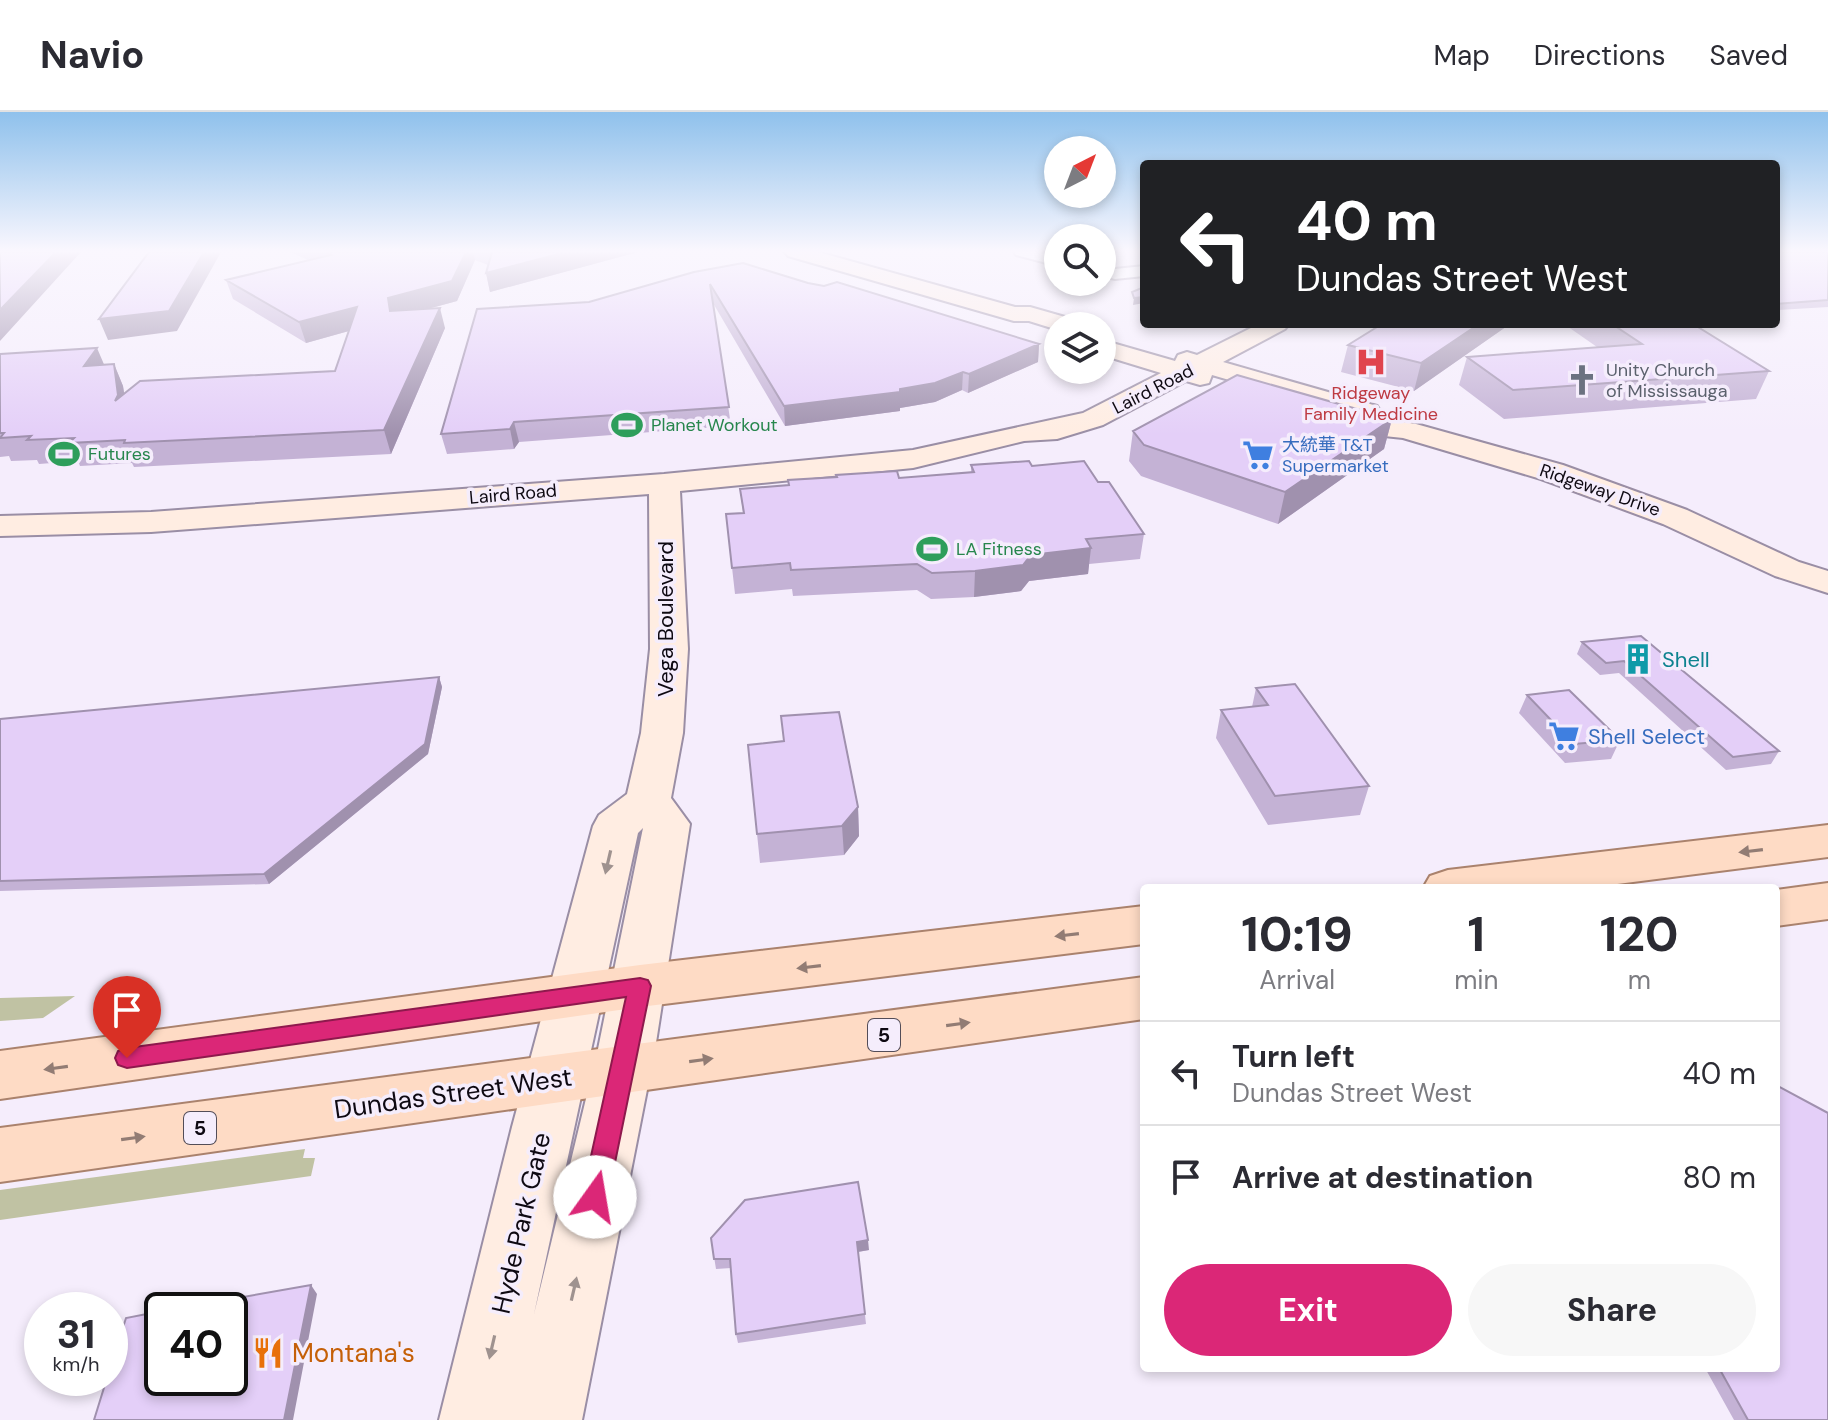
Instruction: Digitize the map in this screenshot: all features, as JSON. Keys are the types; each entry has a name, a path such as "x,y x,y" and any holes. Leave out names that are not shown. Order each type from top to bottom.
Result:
{"main road":[{"path":"1480,884 1828,841"},
{"path":"1780,907 1828,901"},
{"name":"Dundas Street West","path":"0,1155 566,1033 632,1027 1140,926"},
{"name":"Dundas Street West","path":"0,1075 632,1027 1140,998"}],"street":[{"path":"1011,313 1044,318"},
{"path":"1014,314 1015,320 1044,329"},
{"name":"Laird Road","path":"0,526 151,522 664,483 898,461 981,445 1021,433 1057,430 1093,419 1237,328"},
{"name":"Laird Road","path":"1182,365 1268,328"},
{"name":"Ridgeway Drive","path":"1116,340 1365,425 1406,430 1552,472 1675,517 1787,569 1828,582"},
{"name":"Ridgeway Drive","path":"1116,350 1182,365"},
{"name":"Vega Boulevard","path":"648,800 662,733 669,649 664,483"},
{"name":"Ridgeway Drive","path":"1787,569 1806,593 1828,608"},
{"path":"545,1420 632,1027 667,824 648,800 616,826 566,1033"},
{"name":"Hyde Park Gate","path":"476,1420 566,1033"}],"green space":[{"path":"75,996 43,1018 0,1021 0,998"},
{"path":"305,1149 303,1158 315,1158 311,1176 0,1220 0,1190"}],"building":[{"path":"103,313 151,313 99,319"},
{"path":"283,313 334,313 299,322"},
{"path":"355,313 438,313 384,430 124,443 125,440 69,443 74,438 27,440 31,436 0,438 4,433 0,433 0,354 97,348 84,366 114,364 118,395 115,401 140,381 335,371"},
{"path":"476,313 714,313 729,407 514,422 510,429 441,434"},
{"path":"728,313 938,313 1039,344 969,374 963,372 935,383 900,389 900,392 784,406"},
{"path":"1376,328 1473,328 1421,363 1348,345"},
{"path":"1618,328 1699,328 1769,371 1513,390 1467,357 1642,344"},
{"path":"1237,375 1392,419 1285,492 1144,445 1133,431"},
{"name":"LA Fitness","path":"1029,461 1032,466 1084,461 1098,482 1109,482 1144,534 1086,539 1091,548 1031,555 1023,565 975,571 932,573 917,564 791,570 790,563 732,568 726,514 744,513 740,489 789,485 788,480 836,475 897,471 899,478 974,472 971,465"},
{"path":"1641,636 1779,751 1733,757 1624,661 1606,663 1582,642"},
{"path":"439,677 425,744 264,874 0,881 0,719"},
{"path":"1295,684 1369,786 1275,796 1221,710 1268,705 1256,688"},
{"path":"1569,690 1620,740 1574,744 1527,695"},
{"path":"839,712 858,807 842,826 757,834 748,745 784,741 781,716"},
{"path":"1780,1087 1828,1113 1828,1420 1748,1420 1721,1372 1780,1372"},
{"path":"858,1182 868,1240 857,1242 865,1314 736,1334 730,1259 714,1259 711,1238 745,1200"},
{"name":"Montana's","path":"311,1285 284,1420 94,1420 101,1396 128,1396 128,1318 144,1314 144,1396 248,1396 248,1296"}],"place":[{"name":"Ridgeway Family Medicine","path":"1371,362"},
{"name":"Unity Church of Mississauga","path":"1582,380"},
{"name":"Planet Workout","path":"627,425"},
{"name":"Futures","path":"64,454"},
{"name":"大統華 T&T Supermarket","path":"1258,455"},
{"name":"LA Fitness","path":"932,549"},
{"name":"Shell","path":"1638,659"},
{"name":"Shell Select","path":"1564,736"},
{"name":"Montana's","path":"268,1353"}],"route":[{"path":"127,1058 640,986 595,1197"}]}
